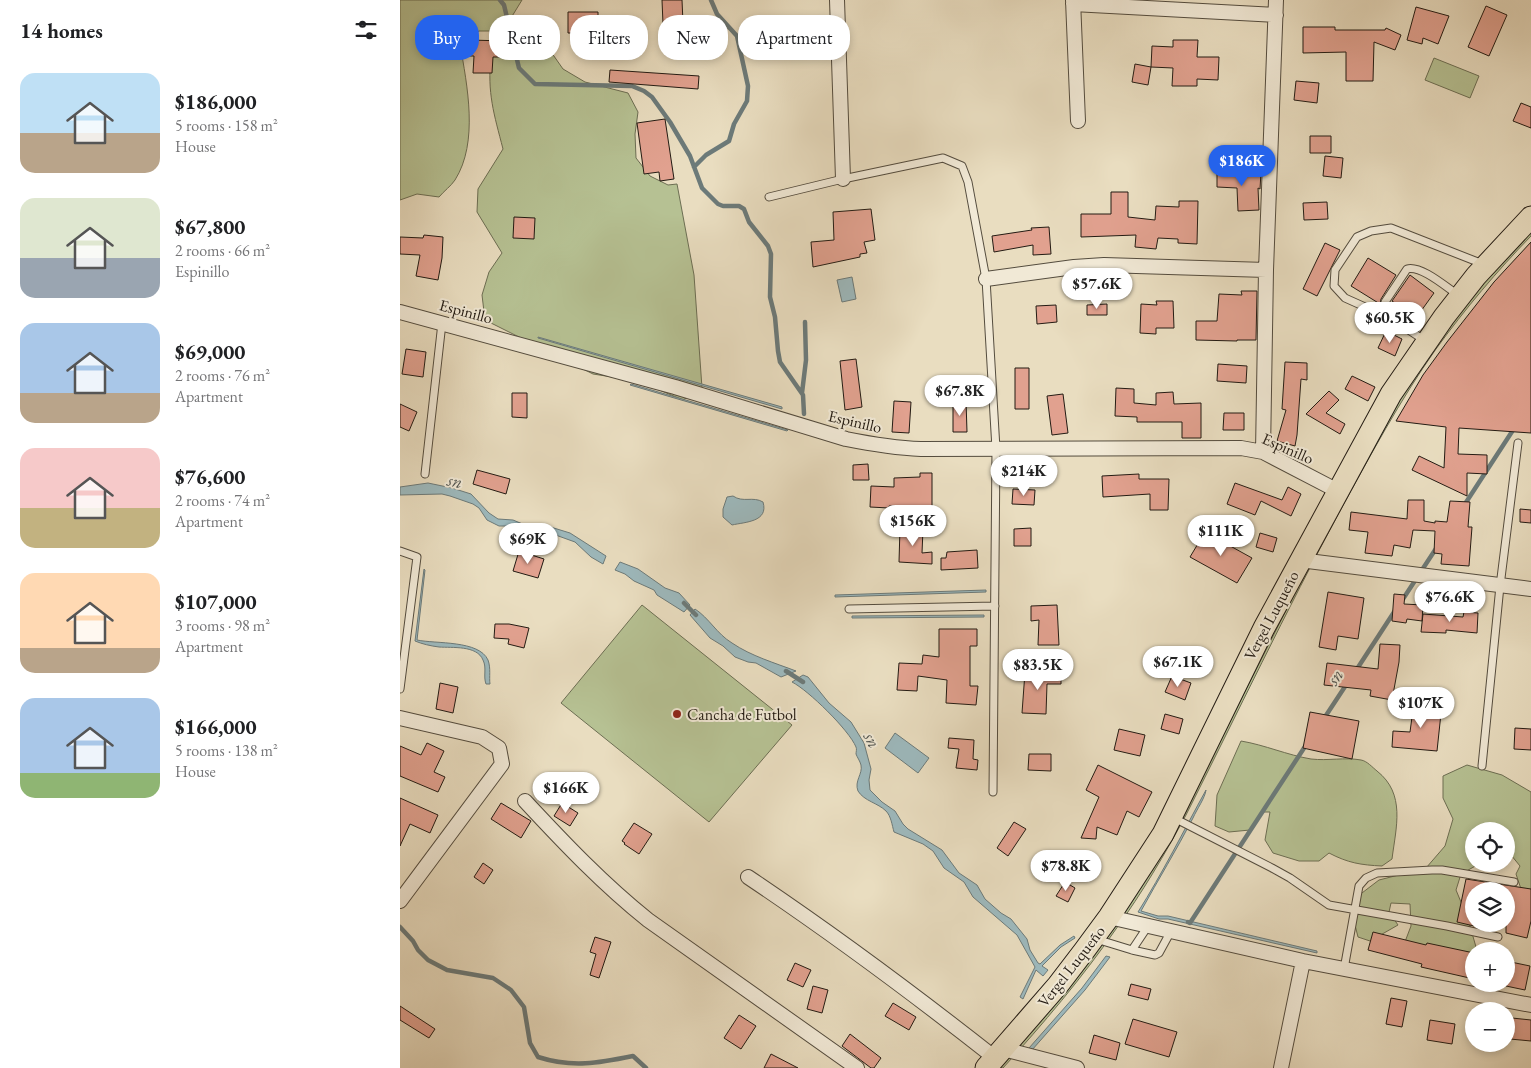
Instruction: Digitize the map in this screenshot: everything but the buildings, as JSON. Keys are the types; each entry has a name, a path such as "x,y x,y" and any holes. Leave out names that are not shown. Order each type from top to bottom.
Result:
{"main road":[{"name":"Vergel Luqueño","path":"995,1058 1058,985 1109,917 1162,834 1227,700 1300,560 1391,394 1426,341 1460,296 1531,217"}],"street":[{"path":"837,0 843,178"},
{"path":"1263,452 1266,270 1276,0"},
{"path":"1078,121 1073,2 1276,15"},
{"path":"986,279 1074,267 1104,265 1266,270"},
{"name":"Espinillo","path":"400,312 442,322 675,388 846,439 899,448 1241,448 1263,452 1338,491"},
{"path":"1300,560 1531,589"},
{"path":"400,718 482,737 499,748 502,764 400,900"},
{"path":"525,802 589,869 648,920 858,1068"},
{"path":"748,877 800,911 868,960 995,1058 1077,1068"},
{"path":"1109,917 1303,961 1531,1004"},
{"path":"1281,1068 1303,961"}],"lane":[{"path":"768,197 843,178 943,158 962,166 968,182 986,279 996,448 993,792"},
{"path":"1426,341 1392,319 1345,298 1334,286 1336,270 1357,237 1371,231 1391,228 1486,265"},
{"path":"1392,319 1386,313 1385,302 1407,269 1411,268 1425,272 1460,296"},
{"path":"425,474 442,322"},
{"path":"1482,766 1500,586 1518,444"},
{"path":"400,551 417,557 400,689"},
{"path":"849,609 995,606"},
{"path":"1171,816 1290,878 1329,906 1498,937"},
{"path":"1344,969 1360,886 1366,878 1377,873 1442,870 1514,882"},
{"path":"1132,950 1148,926"},
{"path":"1093,938 1155,955 1171,931"}],"green space":[{"path":"400,0 522,0 513,15 489,15 489,31 479,31 479,15 415,15 415,60 463,60 468,95 469,131 462,165 455,180 439,197 417,194 400,200"},
{"path":"1434,58 1479,76 1470,98 1425,80"},
{"path":"491,60 557,60 563,69 585,82 628,93 638,112 635,134 636,158 650,176 668,185 677,184 694,275 702,388 683,400 638,381 593,374 485,320 482,295 489,272 502,253 477,212 478,189 503,149 494,114"},
{"path":"1531,232 1531,236 1447,334 1398,408 1320,549 1186,815 1144,887 1076,983 1003,1068 999,1068 1222,737 1319,545 1399,400 1457,317 1483,284"},
{"name":"Cancha de Futbol","path":"642,605 792,725 709,822 561,703"},
{"path":"1241,741 1311,759 1355,759 1369,764 1386,780 1396,801 1397,823 1392,859 1382,866 1355,863 1329,853 1319,861 1299,861 1273,853 1265,840 1270,812 1261,812 1250,830 1229,832 1215,826 1217,795"},
{"path":"1467,765 1502,775 1531,792 1531,919 1516,874 1520,866 1515,860 1515,822 1465,822 1465,872 1461,874 1456,890 1465,912 1465,932 1472,932 1475,942 1465,942 1465,962 1403,947 1411,926 1410,904 1391,903 1389,912 1398,925 1370,941 1358,937 1355,925 1358,896 1379,880 1426,868 1445,846 1453,819 1443,798 1443,776"}],"water":[{"path":"852,277 856,299 842,302 837,280"},
{"path":"538,338 782,407 782,409"},
{"path":"631,384 788,430 630,385"},
{"path":"428,483 471,494 489,513 498,519 513,520 525,525 544,525 570,533 606,556 603,564 591,557 575,542 539,529 499,526 487,520 479,508 473,504 450,496 442,494 400,495 400,487"},
{"path":"733,496 740,499 763,502 763,514 755,520 732,525 723,517 723,509 727,497"},
{"path":"620,562 638,569 665,588 679,593 690,605 684,612 657,595 654,590 615,570"},
{"path":"424,569 417,640 456,644 476,649 488,660 490,684 486,684 483,660 475,652 464,648 439,647 415,641"},
{"path":"986,590 986,592 835,597 835,595"},
{"path":"695,609 722,635 739,648 796,671 781,677 756,663 735,657 710,638 690,615"},
{"path":"984,615 984,617 852,618 852,616"},
{"path":"803,675 808,677 829,703 851,722 864,743 871,769 870,790 895,811 908,829 942,850 959,873 977,885 985,899 1011,919 1027,939 1030,950 1038,963 1040,964 1060,945 1074,936 1075,938 1061,947 1042,966 1048,970 1043,976 1036,970 1023,999 1020,997 1035,967 1017,935 973,897 964,882 944,868 933,851 923,844 894,832 888,813 867,800 858,791 857,784 861,765 856,754 856,747 827,711 808,693 792,682"},
{"path":"895,733 929,758 918,773 885,748"},
{"path":"1206,790 1203,800 1187,830 1141,911 1317,951 1317,953 1168,919 1159,919 1138,912"},
{"path":"1106,956 1110,957 1085,990 1032,1050 1029,1048 1082,988"}],"waterway":[{"path":"500,0 504,5 519,68 535,84 632,86 644,91 652,97 670,122 690,156 702,188 718,204 723,206 739,206 744,209 749,222 768,246 771,254 770,297 775,317 780,362 803,395 804,414"},
{"path":"694,167 706,155 729,141 734,124 747,101 748,86 737,36 717,14 711,0"},
{"path":"802,393 806,360 805,322"},
{"name":"sn","path":"1463,507 1515,427"},
{"name":"sn","path":"1403,599 1437,547"},
{"name":"sn","path":"684,603 696,615"},
{"name":"sn","path":"1355,672 1396,609"},
{"name":"sn","path":"786,671 803,682"},
{"name":"sn","path":"1323,720 1348,682"},
{"name":"sn","path":"1188,922 1190,923 1306,745"},
{"path":"400,927 428,960 447,970 493,978 511,990 524,1007 530,1043 538,1057 562,1062 586,1063 633,1056 646,1068"}],"place":[{"name":"Cancha de Futbol","path":"677,714"}]}
